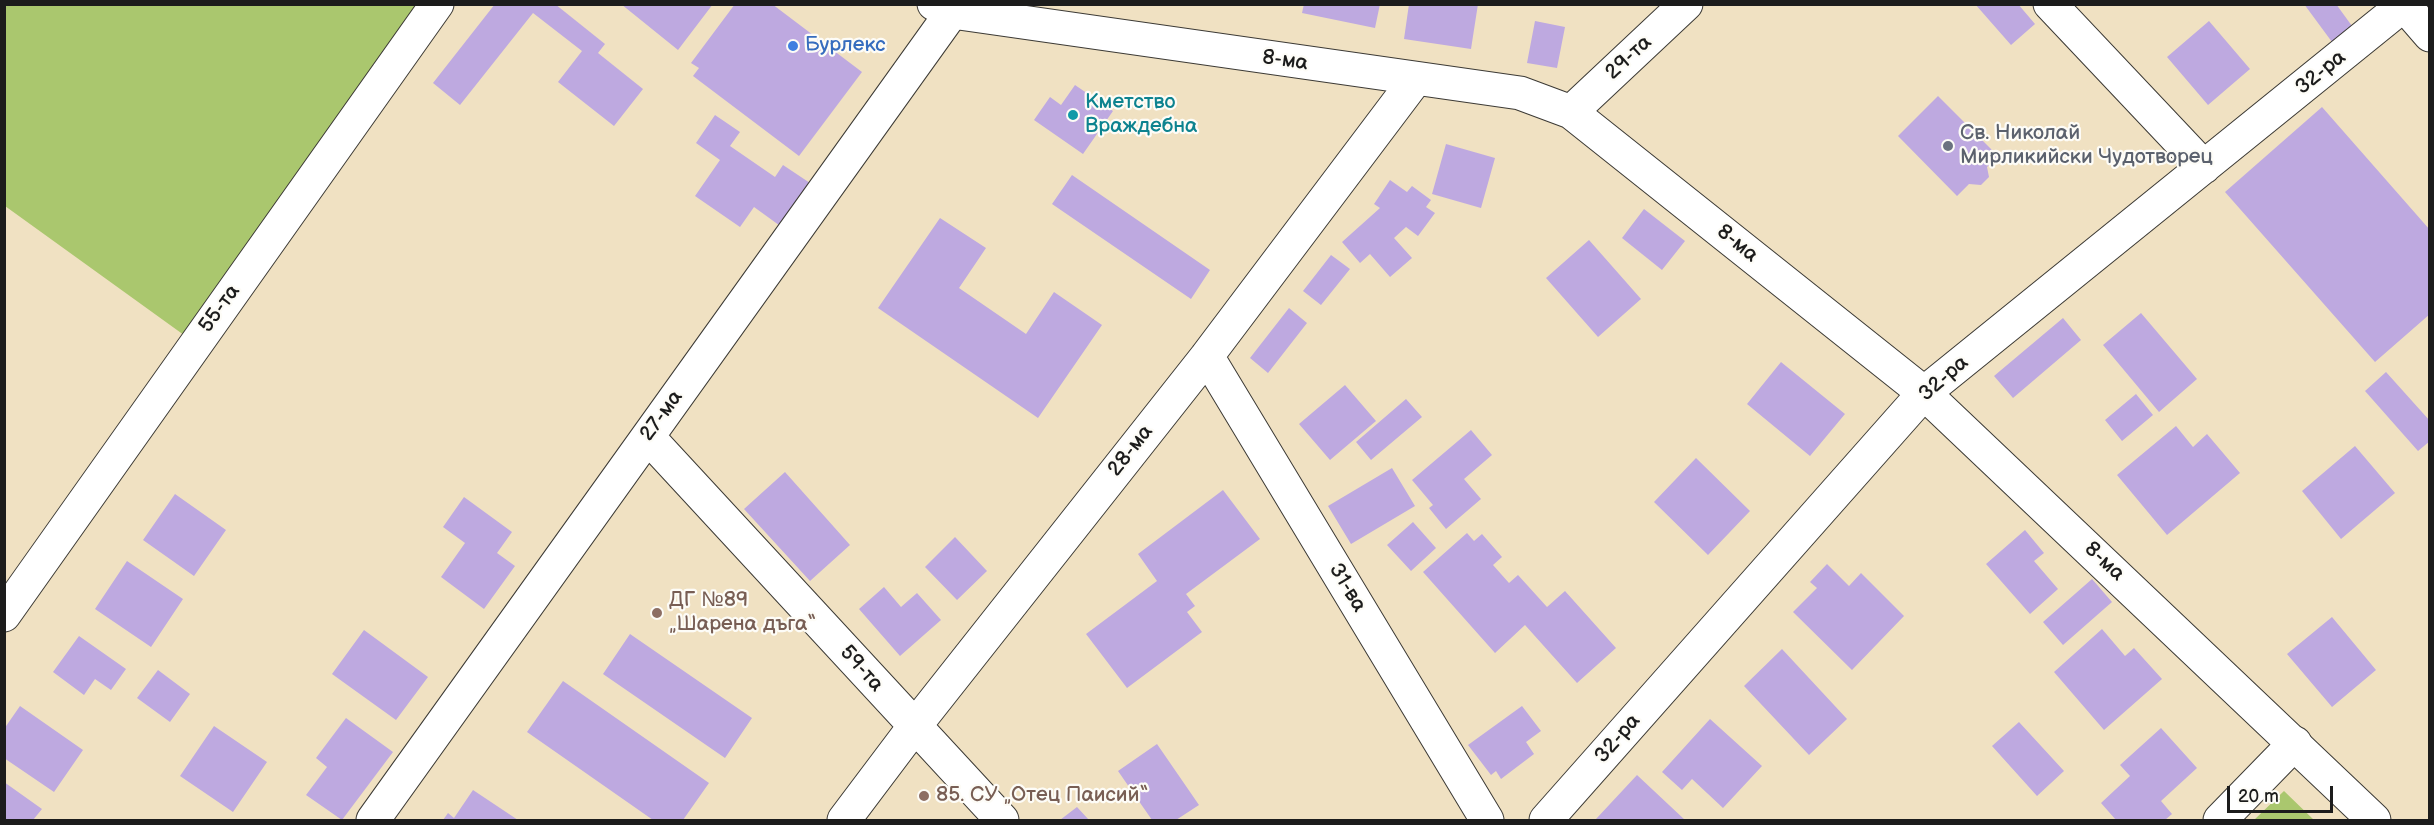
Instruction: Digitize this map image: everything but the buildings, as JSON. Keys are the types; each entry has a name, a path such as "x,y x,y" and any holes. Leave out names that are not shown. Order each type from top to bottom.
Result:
{"street":[{"name":"55-та","path":"4,615 437,4"},
{"name":"29-та","path":"1571,112 1686,4"},
{"path":"2050,4 2204,167"},
{"path":"2404,5 2430,35"},
{"name":"32-ра","path":"1546,820 1924,393 2404,5"},
{"name":"8-ма","path":"943,8 1415,80 1520,93 1571,112 1924,393 2374,820"},
{"name":"27-ма","path":"373,820 648,437 943,8"},
{"name":"28-ма","path":"844,820 914,727 1206,356 1415,80"},
{"name":"31-ва","path":"1206,356 1487,820"},
{"name":"59-та","path":"648,437 1002,820"},
{"path":"2220,820 2295,743"}],"green space":[{"path":"5,5 437,5 195,343 5,206"},
{"path":"2284,791 2314,820 2254,820"}],"place":[{"name":"Бурлекс","path":"793,46"},
{"name":"Кметство Враждебна","path":"1073,115"},
{"name":"Св. Николай Мирликийски Чудотворец","path":"1948,146"},
{"name":"ДГ №89 „Шарена дъга“","path":"657,613"},
{"name":"85. СУ „Отец Паисий“","path":"924,796"}]}
